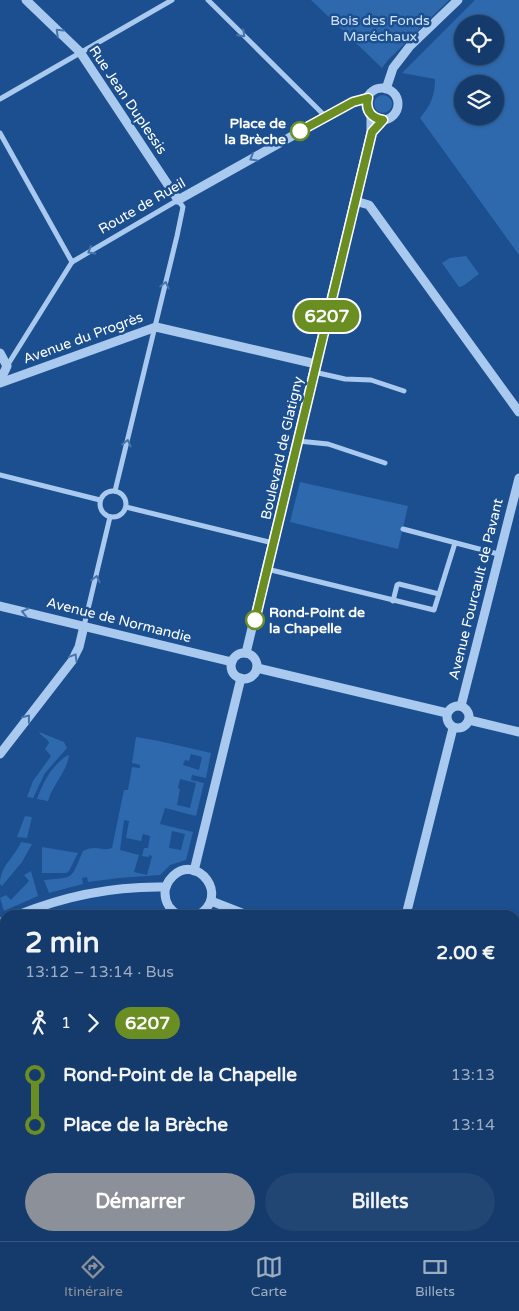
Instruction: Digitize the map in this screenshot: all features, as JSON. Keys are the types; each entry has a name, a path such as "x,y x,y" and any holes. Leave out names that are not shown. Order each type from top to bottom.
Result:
{"street":[{"name":"Rue Jean Duplessis","path":"26,0 80,52 178,200"},
{"path":"0,99 172,0"},
{"path":"208,0 326,116"},
{"path":"386,89 393,68 410,46 458,0"},
{"path":"348,105 383,120 393,116 398,106 395,95 386,89 375,90 368,98 367,104 370,113"},
{"name":"Route de Rueil","path":"3,377 72,262 326,116 353,102 368,98"},
{"name":"Boulevard de Glatigny","path":"246,653 372,132 370,113"},
{"name":"Boulevard de Glatigny","path":"372,132 383,120"},
{"path":"0,133 72,262"},
{"path":"115,490 156,327 183,207 178,200"},
{"path":"355,201 369,205 519,412"},
{"name":"Avenue du Progrès","path":"3,377 156,327 315,368"},
{"path":"0,353 3,377"},
{"path":"315,368 345,379 370,380 388,384 404,391"},
{"path":"298,441 328,444 385,463"},
{"path":"0,475 100,500"},
{"name":"Avenue Fourcault de Pavant","path":"460,706 519,478"},
{"path":"115,490 125,498 126,507 122,514 110,517 101,508 100,500 108,492 115,490"},
{"path":"126,507 273,543"},
{"path":"0,754 72,661 79,648 110,517"},
{"path":"403,529 498,554"},
{"path":"267,569 434,610 455,543"},
{"path":"393,601 397,585 399,584 439,594"},
{"name":"Avenue de Normandie","path":"0,606 232,662"},
{"path":"246,653 254,657 257,668 249,678 241,678 234,674 232,662 239,654 246,653"},
{"path":"257,668 447,713"},
{"path":"194,871 241,678"},
{"path":"460,706 468,713 469,720 463,727 453,728 448,723 447,713 452,707 460,706"},
{"path":"469,720 519,732"},
{"path":"407,910 453,728"},
{"path":"173,910 166,902 166,887 174,874 184,870 194,871 204,876 210,884 211,901 204,910"},
{"path":"33,910 72,897 134,887 166,887"},
{"path":"211,901 234,910"}],"green space":[{"name":"Bois des Fonds Maréchaux","path":"311,0 449,0 382,68"},
{"path":"475,0 519,0 519,255 420,118 432,100 435,79 402,73 454,21 454,65 504,65 504,15 460,15"},
{"path":"379,95 387,95 392,100 390,111 379,113 374,108 374,100"},
{"path":"466,256 479,274 459,287 442,263 450,258"},
{"path":"300,482 408,506 398,549 290,522"},
{"path":"39,732 64,742 67,748 45,773 33,798 27,797 33,781 51,756 45,749 49,743 48,741"},
{"path":"136,737 211,753 206,778 192,775 191,780 204,783 196,816 165,808 160,824 193,832 186,860 170,865 160,875 88,882 87,877 82,878 83,884 49,893 44,880 71,875 83,851 92,848 112,848 124,790 128,790 132,767 140,768 140,765 132,763","holes":["191,754 202,757 199,770 183,765 185,760 189,761","180,779 196,783 190,808 177,805 180,789 178,788","124,820 129,821 126,838 141,841 143,834 150,836 148,848 144,848 142,856 152,856 147,875 134,872 139,855 120,850","172,831 185,834 181,850 169,848"]},
{"path":"68,755 65,768 48,801 37,799 49,774"},
{"path":"25,816 32,817 27,838 17,837"},
{"path":"21,842 32,844 22,862 2,886 0,884 2,872"},
{"path":"42,847 78,853 69,871 66,873 42,873"},
{"path":"31,871 38,896 4,910 0,898 6,895 11,900 29,881 24,875"}],"bus line":[{"name":"6207","path":"255,620 372,132 383,120 375,118 370,114 367,107 368,98 357,100 300,131"}],"place":[{"name":"Place de la Brèche","path":"300,131"},
{"name":"Rond-Point de la Chapelle","path":"255,620"}]}
